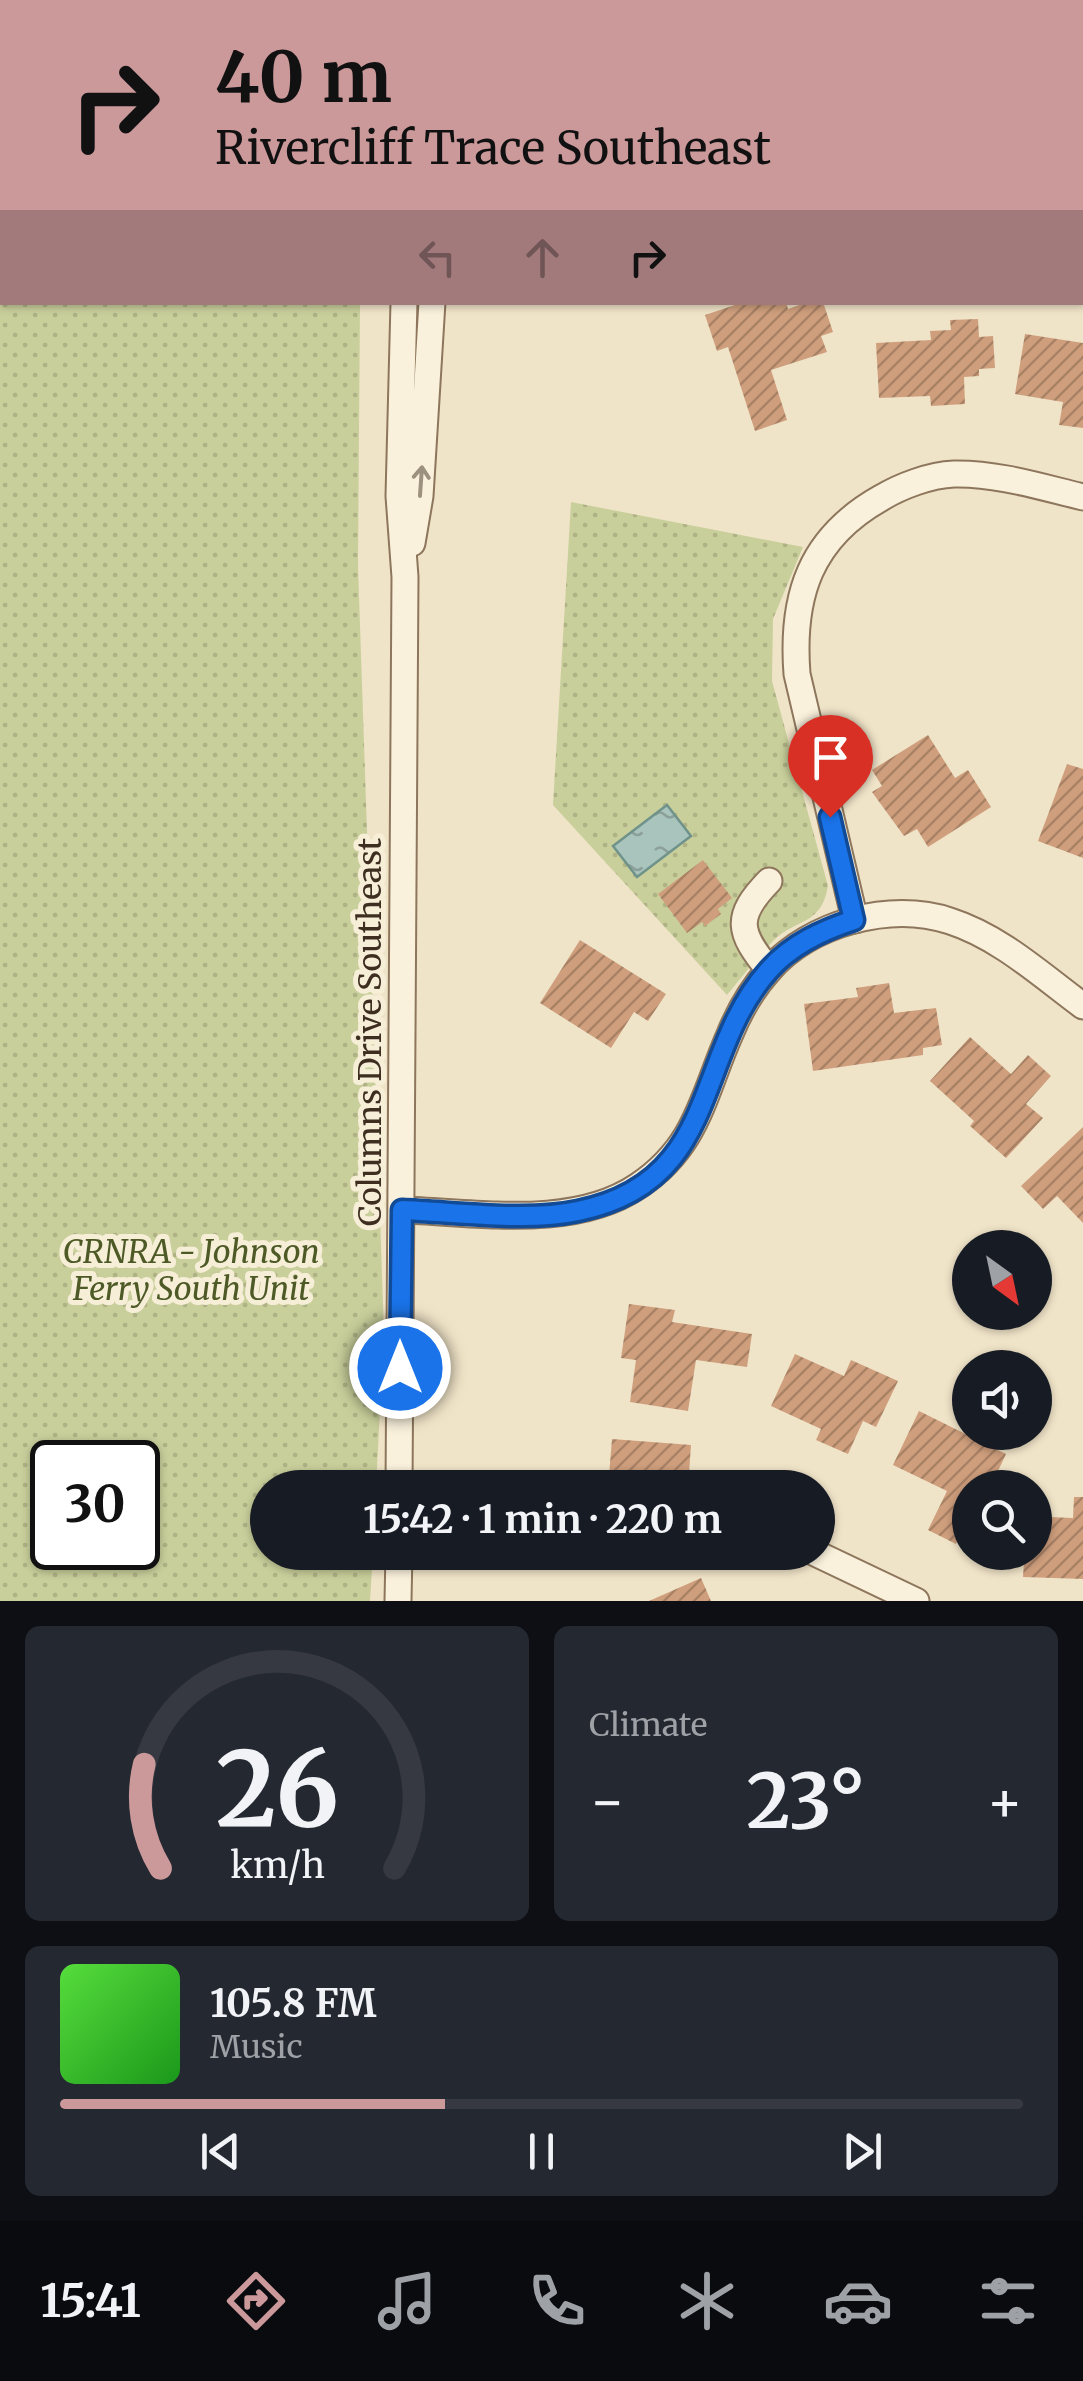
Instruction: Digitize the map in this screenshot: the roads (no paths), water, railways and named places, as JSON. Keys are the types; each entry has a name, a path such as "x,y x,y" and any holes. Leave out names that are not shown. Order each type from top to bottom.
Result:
{"street":[{"name":"Columns Drive Southeast","path":"399,1470 406,577 399,496 404,305"},
{"name":"Columns Drive Southeast","path":"406,577 420,496 432,305"},
{"path":"854,920 797,674 794,634 801,594 814,561 836,531 864,507 899,487 951,474 1002,478 1083,497"},
{"path":"769,880 751,900 742,922 744,936 769,970"},
{"path":"402,1210 564,1213 597,1206 639,1186 674,1156 692,1130 728,1038 769,970 802,942 854,920 925,914 948,920 1003,947 1083,1006"},
{"path":"835,1562 916,1601"},
{"path":"398,1601 399,1570"}],"water":[{"path":"667,805 691,836 637,877 613,846"}],"park label":[{"name":"CRNRA - Johnson Ferry South Unit","path":"191,1270"}]}
